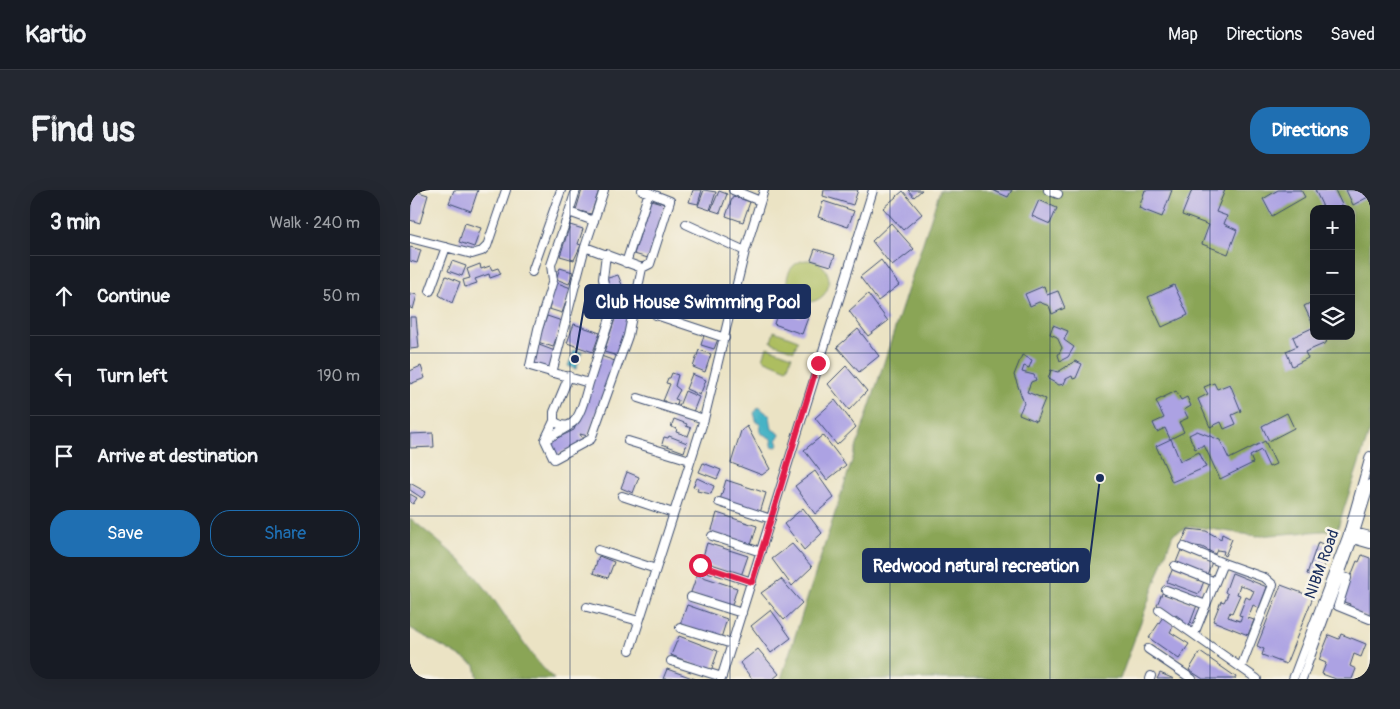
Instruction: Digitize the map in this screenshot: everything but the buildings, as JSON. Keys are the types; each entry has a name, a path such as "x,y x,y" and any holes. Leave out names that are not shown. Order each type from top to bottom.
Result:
{"street":[{"path":"410,238 472,254 482,251 487,246 506,190"},
{"path":"532,272 561,190"},
{"path":"576,190 551,264 553,280 538,328 530,366 589,383"},
{"path":"552,373 586,247 604,190"},
{"path":"733,190 760,201"},
{"path":"630,650 704,418 745,250 764,190"},
{"path":"671,661 721,678 872,190"},
{"path":"1048,190 1058,194"},
{"path":"586,247 626,263 642,268 646,267 653,260 670,201 645,191 626,263"},
{"path":"554,210 594,221"},
{"path":"686,224 745,250"},
{"path":"430,291 446,247"},
{"path":"545,440 576,421 611,316 603,279 606,254"},
{"path":"545,440 554,459 591,438 628,336 637,303 642,268"},
{"path":"656,315 725,338"},
{"path":"545,440 554,421 554,412 569,376"},
{"path":"638,398 704,418"},
{"path":"554,421 559,425 571,425"},
{"path":"628,441 690,460"},
{"name":"NIBM Road","path":"1302,679 1340,576 1370,456"},
{"name":"NIBM Road","path":"1292,679 1370,484"},
{"path":"622,496 673,513"},
{"path":"720,502 771,519"},
{"path":"1351,535 1370,536"},
{"path":"1351,535 1370,544"},
{"path":"712,536 761,552"},
{"path":"1184,547 1265,578 1273,585 1241,668"},
{"path":"598,550 656,569"},
{"path":"1194,634 1223,563"},
{"path":"700,565 752,582"},
{"path":"1175,566 1215,582"},
{"path":"1340,576 1347,578 1338,606 1370,619"},
{"path":"1166,590 1206,605"},
{"path":"691,598 742,613"},
{"path":"587,607 639,621"},
{"path":"1159,610 1257,679"},
{"path":"680,628 732,644"},
{"path":"1148,650 1192,679"}],"green space":[{"path":"940,190 1370,190 1370,430 1337,530 1257,536 1191,526 1173,534 1120,679 781,679"},
{"path":"808,260 823,266 829,281 823,296 808,302 793,296 787,281 793,266"},
{"path":"774,331 798,340 794,351 771,342"},
{"path":"767,347 792,356 787,369 763,359"},
{"path":"410,518 454,555 480,581 531,653 554,679 478,679 475,665 410,628"}],"water":[{"path":"574,350 582,352 576,369 568,366"},
{"path":"759,407 770,416 772,429 780,434 777,439 779,445 776,447 772,446 772,439 761,433 760,423 757,423 754,413"}],"place":[{"name":"Club House Swimming Pool","path":"575,359"},
{"name":"Redwood natural recreation","path":"1100,478"}],"route":[{"path":"700,565 752,582 818,363"}]}
